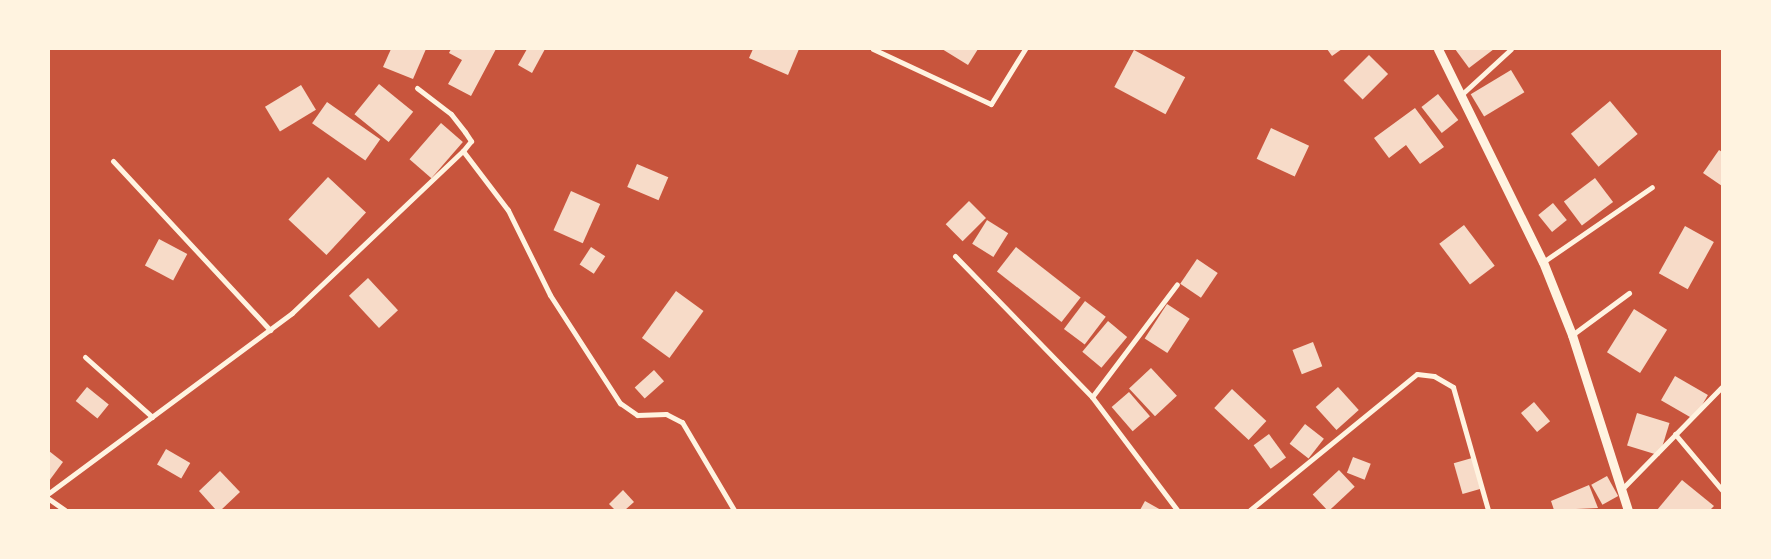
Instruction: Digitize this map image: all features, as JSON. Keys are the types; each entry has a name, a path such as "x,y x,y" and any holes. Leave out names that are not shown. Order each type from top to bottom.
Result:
{"street":[{"path":"873,49 991,104 1025,49"},
{"path":"1438,49 1543,262 1572,335 1628,510"},
{"path":"1461,95 1511,49"},
{"path":"49,493 292,313 463,151 471,141 465,132 451,114 417,88"},
{"path":"463,151 508,210 550,295 620,403 637,415 666,414 682,422 734,510"},
{"path":"113,161 270,330"},
{"path":"1543,262 1652,187"},
{"path":"955,256 1092,397 1177,510"},
{"path":"1092,397 1177,284"},
{"path":"1572,335 1629,292"},
{"path":"85,357 152,417"},
{"path":"1250,510 1417,374 1434,376 1453,387 1488,510"},
{"path":"1621,490 1722,387"},
{"path":"1675,434 1722,490"},
{"path":"49,499 65,510"}],"building":[{"path":"391,49 426,49 413,79 383,67"},
{"path":"451,49 496,49 471,96 448,84 462,60 449,53"},
{"path":"527,49 545,49 532,73 518,65"},
{"path":"753,49 799,49 788,75 749,58"},
{"path":"942,49 978,49 968,65"},
{"path":"1327,49 1342,49 1332,56"},
{"path":"1455,49 1494,49 1469,68"},
{"path":"1134,50 1185,77 1165,114 1114,87"},
{"path":"1369,55 1388,74 1363,100 1344,80"},
{"path":"1511,70 1524,92 1484,116 1471,94"},
{"path":"379,84 413,112 389,142 354,114"},
{"path":"301,85 316,110 280,131 265,107"},
{"path":"1438,94 1458,120 1442,133 1421,107"},
{"path":"1610,101 1638,134 1599,167 1571,134"},
{"path":"327,102 380,139 365,161 312,123"},
{"path":"1415,108 1444,147 1420,164 1406,145 1389,158 1374,138"},
{"path":"441,123 463,142 431,178 410,159"},
{"path":"1271,128 1309,146 1295,177 1257,159"},
{"path":"1719,150 1722,152 1722,186 1703,173"},
{"path":"637,164 668,177 659,200 627,187"},
{"path":"328,177 366,212 326,255 288,219"},
{"path":"1595,178 1613,202 1582,225 1564,201"},
{"path":"571,191 600,204 583,243 554,230"},
{"path":"969,201 986,218 963,241 946,224"},
{"path":"1553,203 1567,220 1552,232 1538,215"},
{"path":"987,220 1008,233 993,257 972,244"},
{"path":"1464,225 1495,266 1470,284 1439,244"},
{"path":"1685,226 1714,242 1688,289 1659,273"},
{"path":"159,239 187,254 173,281 145,265"},
{"path":"591,247 605,256 594,274 580,265"},
{"path":"1016,247 1081,297 1062,322 997,271"},
{"path":"1197,259 1218,273 1201,298 1180,284"},
{"path":"368,278 398,310 379,328 349,296"},
{"path":"676,291 704,311 669,358 642,338"},
{"path":"1085,301 1106,317 1085,345 1064,329"},
{"path":"1167,304 1190,319 1167,353 1145,338"},
{"path":"1634,309 1667,330 1640,373 1607,352"},
{"path":"1108,321 1127,337 1101,368 1082,352"},
{"path":"1313,342 1322,366 1302,374 1292,350"},
{"path":"1151,368 1177,396 1155,416 1129,388"},
{"path":"654,370 664,381 645,399 635,387"},
{"path":"1675,376 1708,395 1694,419 1661,400"},
{"path":"87,387 109,405 97,419 76,401"},
{"path":"1338,387 1359,410 1336,430 1316,407"},
{"path":"1232,389 1266,421 1249,440 1214,408"},
{"path":"1129,392 1150,416 1133,431 1112,407"},
{"path":"1534,402 1550,421 1537,432 1521,413"},
{"path":"1637,413 1670,423 1660,455 1627,446"},
{"path":"1305,424 1324,439 1309,458 1290,444"},
{"path":"1269,434 1286,457 1271,469 1254,445"},
{"path":"166,449 190,463 181,479 157,465"},
{"path":"49,451 63,462 49,481"},
{"path":"1353,457 1371,464 1365,480 1347,473"},
{"path":"1472,458 1481,489 1463,494 1454,463"},
{"path":"1339,470 1355,487 1330,510 1327,510 1313,495"},
{"path":"220,471 240,492 221,510 216,510 199,491"},
{"path":"1607,476 1618,496 1602,505 1591,485"},
{"path":"1682,480 1714,506 1710,510 1657,510"},
{"path":"1589,485 1598,508 1554,510 1551,501"},
{"path":"623,490 634,502 625,510 615,510 609,504"},
{"path":"1145,501 1161,510 1140,510"}]}
